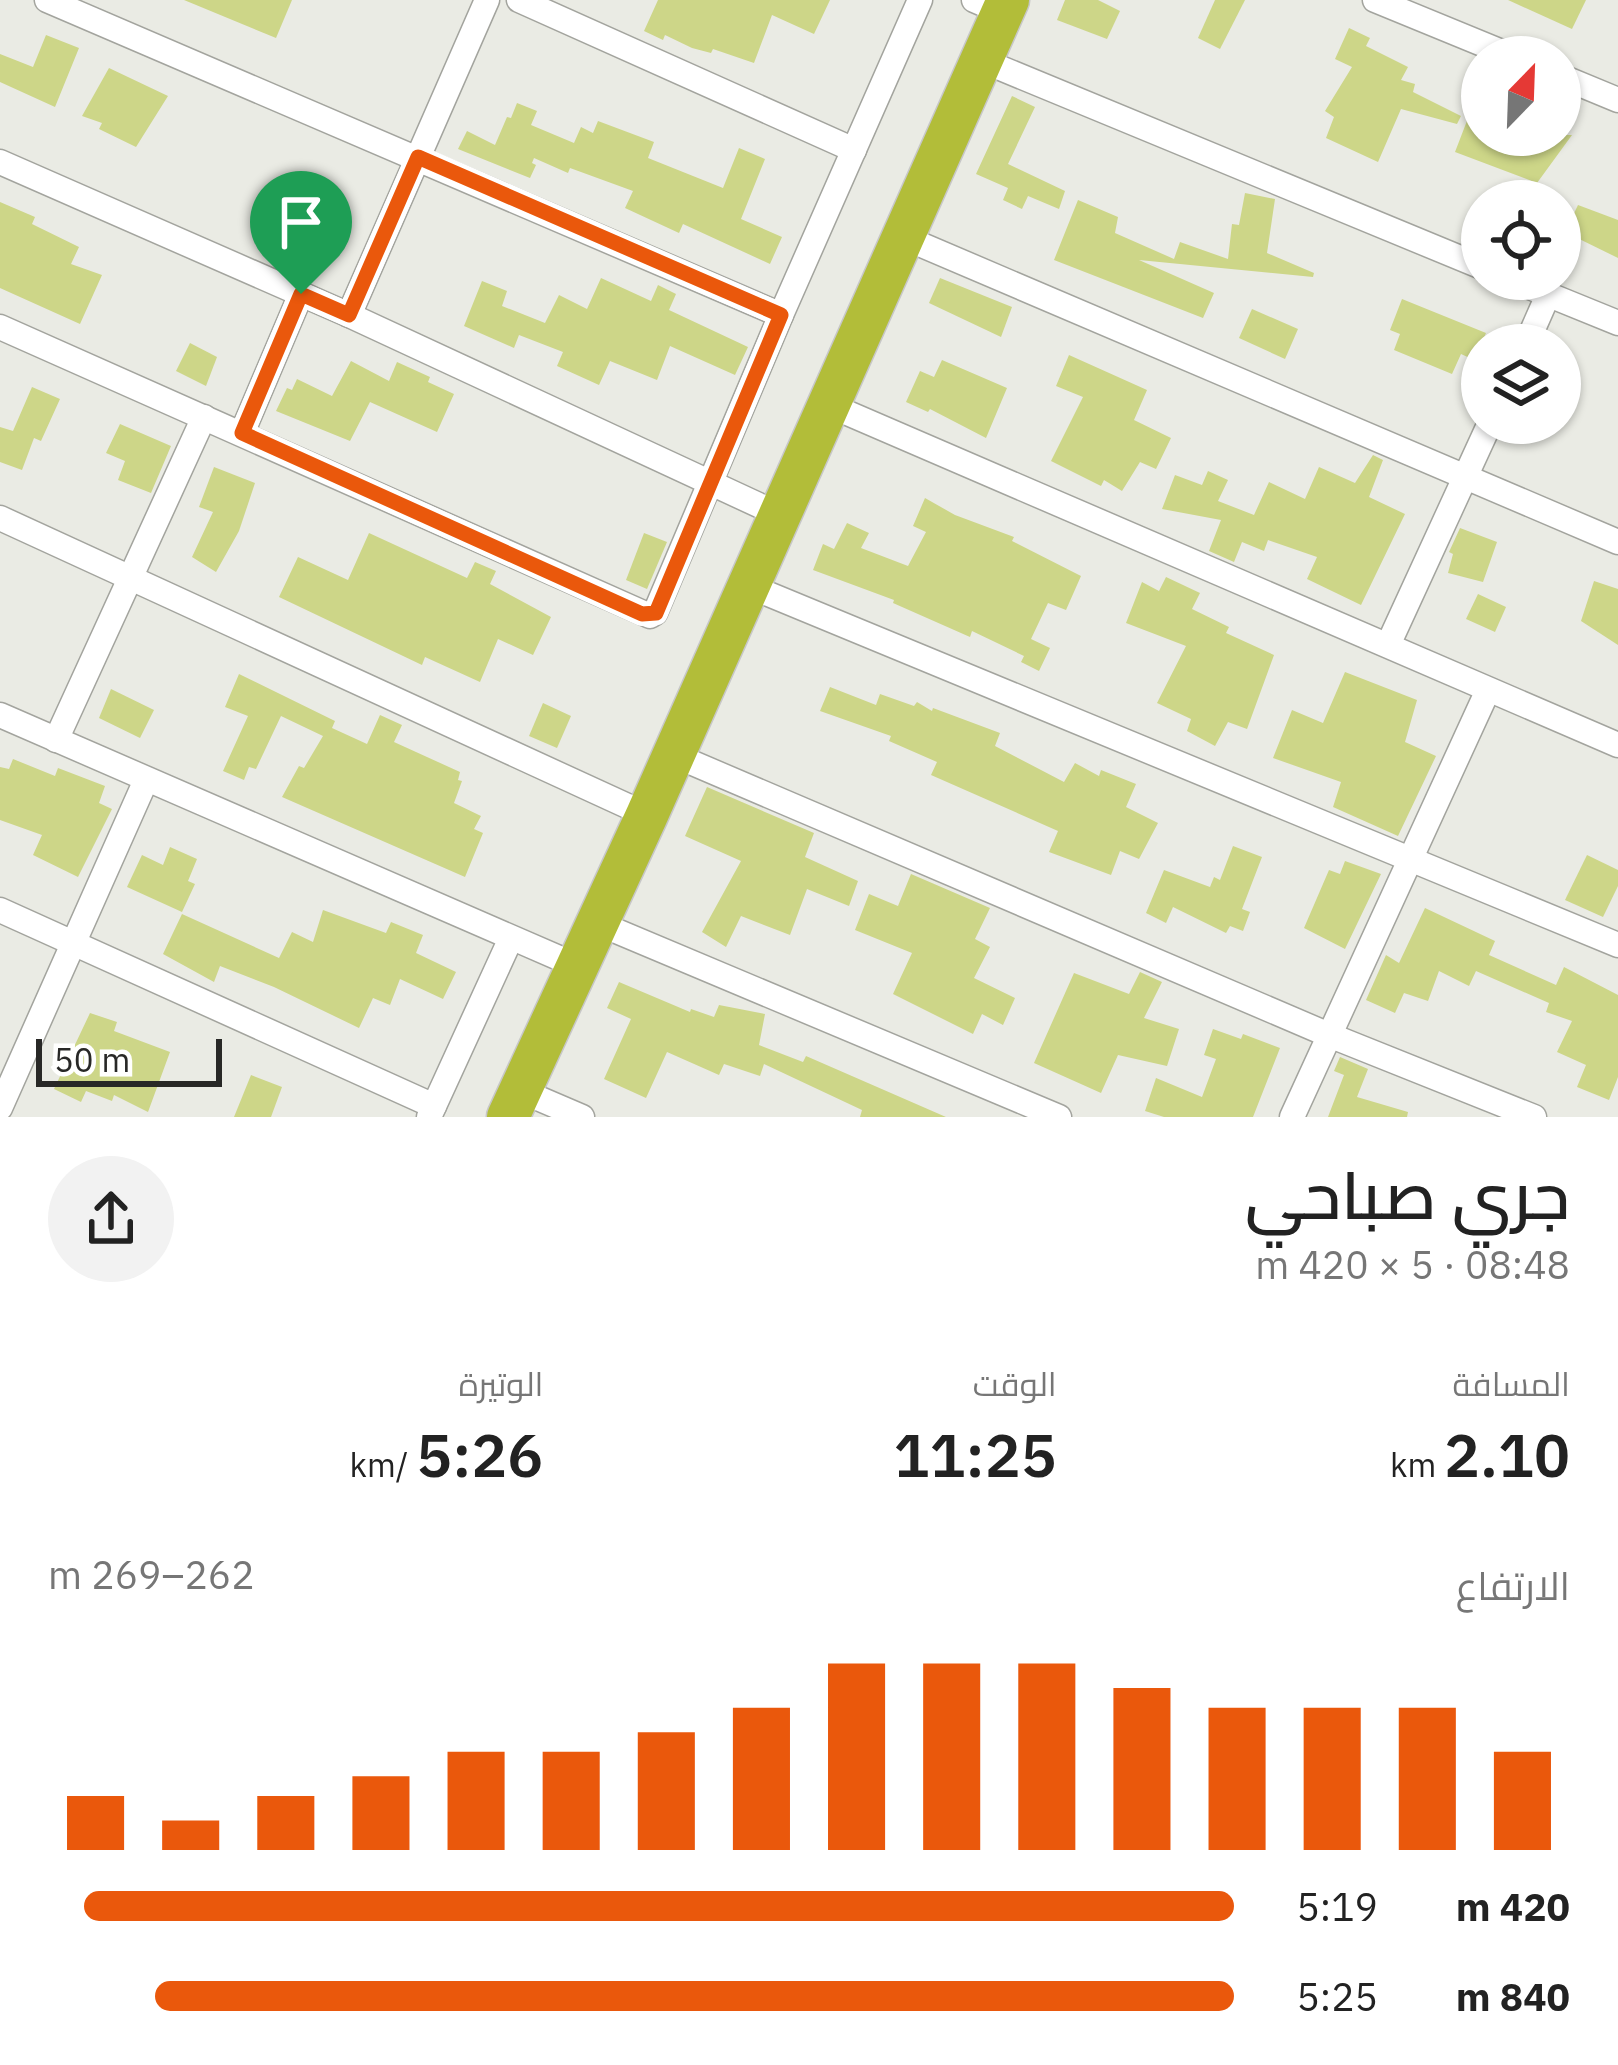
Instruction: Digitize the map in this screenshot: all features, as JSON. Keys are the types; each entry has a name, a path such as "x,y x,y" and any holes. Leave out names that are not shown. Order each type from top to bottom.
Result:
{"highway":[{"path":"514,1104 674,755 981,59 995,4"}],"street":[{"path":"47,0 781,315"},
{"path":"349,315 488,0"},
{"path":"518,0 854,150"},
{"path":"0,327 650,616 656,613 920,0"},
{"path":"1375,0 1463,36"},
{"path":"981,59 1461,258"},
{"path":"1581,85 1618,100"},
{"path":"0,162 349,315 780,515"},
{"path":"903,237 1618,542"},
{"path":"242,433 301,294"},
{"path":"1561,300 1618,323"},
{"path":"829,405 1618,745"},
{"path":"56,740 204,417"},
{"path":"1388,645 1480,444"},
{"path":"0,518 647,815"},
{"path":"749,586 1618,945"},
{"path":"1292,1117 1488,690"},
{"path":"0,716 575,965"},
{"path":"674,755 1329,1035 1534,1117"},
{"path":"0,1108 146,780"},
{"path":"0,910 432,1112 511,938"},
{"path":"595,922 1059,1117"},
{"path":"514,1104 582,1117"}],"building":[{"path":"184,0 292,0 276,38"},
{"path":"658,0 830,0 814,34 772,15 754,63 644,31"},
{"path":"1065,0 1098,0 1120,11 1107,39 1057,20"},
{"path":"1215,0 1245,0 1220,49 1198,38"},
{"path":"1508,0 1586,0 1572,29"},
{"path":"1349,28 1370,38 1366,46 1408,67 1401,80 1415,84 1413,92 1461,116 1457,124 1401,109 1378,162 1326,138 1334,117 1325,111 1352,67 1335,59"},
{"path":"46,35 79,48 55,107 0,82 0,54 33,67"},
{"path":"109,68 168,96 136,147 99,129 102,123 82,116"},
{"path":"1012,96 1035,107 1008,164 1065,191 1059,209 1028,196 1022,209 1003,200 1008,188 976,174"},
{"path":"517,103 537,111 531,125 574,143 581,127 593,133 598,121 654,142 648,158 723,188 739,148 765,159 741,219 782,237 770,264 683,224 679,233 625,208 633,191 534,158 530,178 458,149 467,131 495,145"},
{"path":"1466,156 1557,156 1539,180"},
{"path":"1245,193 1275,199 1267,253 1314,273 1313,277 1139,260 1214,293 1203,318 1054,260 1078,200 1118,217 1115,233 1174,259 1180,242 1228,259 1232,224 1239,225"},
{"path":"0,202 35,217 32,224 79,247 71,264 102,275 80,324 0,288"},
{"path":"1581,206 1618,220 1618,258 1581,240"},
{"path":"601,278 651,301 658,285 676,294 669,310 748,347 735,375 670,346 657,380 610,361 599,385 557,366 563,352 519,335 514,348 464,326 482,281 507,291 502,306 545,323 559,295 587,309"},
{"path":"940,278 1012,307 1001,337 929,303"},
{"path":"1402,299 1464,324 1461,354 1452,374 1394,350 1400,334 1390,330"},
{"path":"1252,309 1298,329 1285,359 1239,338"},
{"path":"190,343 217,357 206,386 176,371"},
{"path":"1069,355 1147,390 1134,420 1171,438 1156,469 1140,462 1122,491 1051,461 1083,397 1056,386"},
{"path":"942,360 1007,388 986,438 906,402 920,371 934,377"},
{"path":"351,361 389,381 397,362 454,394 437,432 370,402 350,441 276,411 297,379 332,396"},
{"path":"32,387 60,399 41,441 34,438 22,470 0,462 0,427 13,431"},
{"path":"120,424 171,446 151,493 118,480 125,461 106,453"},
{"path":"1373,455 1383,460 1369,497 1405,514 1361,605 1307,579 1317,557 1268,540 1264,551 1242,542 1234,562 1209,551 1221,520 1162,509 1175,475 1202,485 1208,471 1228,480 1218,501 1254,515 1269,482 1305,499 1319,467 1355,483"},
{"path":"214,467 255,483 239,531 216,572 192,557 213,512 199,507"},
{"path":"925,498 1014,537 1012,541 1081,576 1066,610 1048,603 1031,639 1050,648 1039,671 1021,662 1024,656 972,631 970,637 894,600 813,570 823,544 834,549 847,523 869,533 861,548 908,566 926,532 913,526"},
{"path":"1460,528 1497,542 1483,582 1448,573 1453,554 1449,552"},
{"path":"369,533 467,578 475,562 496,571 490,584 551,617 533,655 498,639 480,682 425,657 422,665 279,597 298,557 348,580"},
{"path":"644,533 667,542 647,589 626,580"},
{"path":"1166,577 1200,593 1192,609 1229,627 1226,633 1274,655 1247,729 1228,722 1215,746 1187,731 1191,719 1157,703 1186,646 1126,623 1142,582 1159,591"},
{"path":"1594,581 1618,589 1618,645 1581,621"},
{"path":"1478,594 1506,607 1495,632 1466,619"},
{"path":"1345,672 1417,700 1405,742 1436,756 1398,836 1333,807 1341,782 1273,758 1292,710 1323,723"},
{"path":"239,674 335,721 332,728 367,744 380,715 402,725 394,742 460,772 458,780 462,781 454,803 481,816 474,829 483,833 465,877 282,797 323,736 281,716 256,769 249,767 244,780 223,771 248,716 225,707"},
{"path":"830,687 876,705 880,694 914,706 917,702 1000,733 995,746 1064,782 1075,763 1099,776 1101,770 1136,784 1126,807 1158,823 1139,859 1120,851 1111,875 1049,852 1058,831 931,775 937,762 889,741 891,736 820,711"},
{"path":"111,689 154,710 140,738 99,718"},
{"path":"543,703 571,716 557,748 529,736"},
{"path":"13,759 55,776 58,768 105,786 99,803 112,809 78,877 33,855 42,835 0,820 0,767 9,769"},
{"path":"707,787 814,833 805,857 858,881 849,906 807,889 790,935 741,916 726,947 702,932 741,861 685,836"},
{"path":"1233,846 1262,857 1242,909 1250,912 1243,931 1230,926 1226,933 1173,907 1166,923 1146,913 1164,870 1210,887 1214,877 1220,880"},
{"path":"170,847 197,859 188,881 195,884 182,912 127,887 142,855 163,865"},
{"path":"1587,855 1618,870 1618,886 1603,917 1565,900"},
{"path":"1345,861 1381,874 1345,949 1304,928 1329,870 1340,874"},
{"path":"911,874 990,908 975,939 990,947 974,978 1015,998 1003,1025 982,1014 973,1034 893,994 912,953 855,930 869,894 898,906"},
{"path":"1425,908 1495,941 1489,955 1556,985 1564,967 1618,995 1618,1077 1609,1100 1577,1087 1586,1065 1557,1052 1572,1021 1546,1012 1549,1003 1476,971 1469,986 1439,971 1428,1001 1404,993 1395,1013 1366,1000 1386,955 1399,963"},
{"path":"323,910 386,933 391,922 423,935 416,953 456,972 443,999 400,979 390,1005 373,998 359,1028 220,966 214,982 163,954 182,914 279,958 292,932 313,942"},
{"path":"1140,972 1162,982 1144,1018 1179,1029 1167,1066 1118,1055 1101,1093 1034,1063 1074,973 1129,994"},
{"path":"619,982 690,1012 714,1017 719,1005 765,1014 759,1045 803,1062 806,1056 946,1117 860,1117 862,1110 764,1064 760,1076 724,1064 719,1075 667,1052 646,1098 604,1079 631,1019 607,1008"},
{"path":"90,1013 117,1022 114,1031 170,1052 148,1112 114,1095 112,1101 86,1091 81,1102 54,1089"},
{"path":"1213,1029 1280,1048 1253,1117 1164,1117 1145,1111 1156,1078 1202,1097 1216,1059 1204,1055"},
{"path":"1340,1057 1368,1069 1357,1097 1408,1112 1407,1117 1328,1117 1344,1075 1334,1071"},
{"path":"251,1075 282,1087 271,1117 234,1117"}],"route":[{"path":"418,157 781,315 656,613 650,616 242,433 301,294 349,315 418,157"}]}
